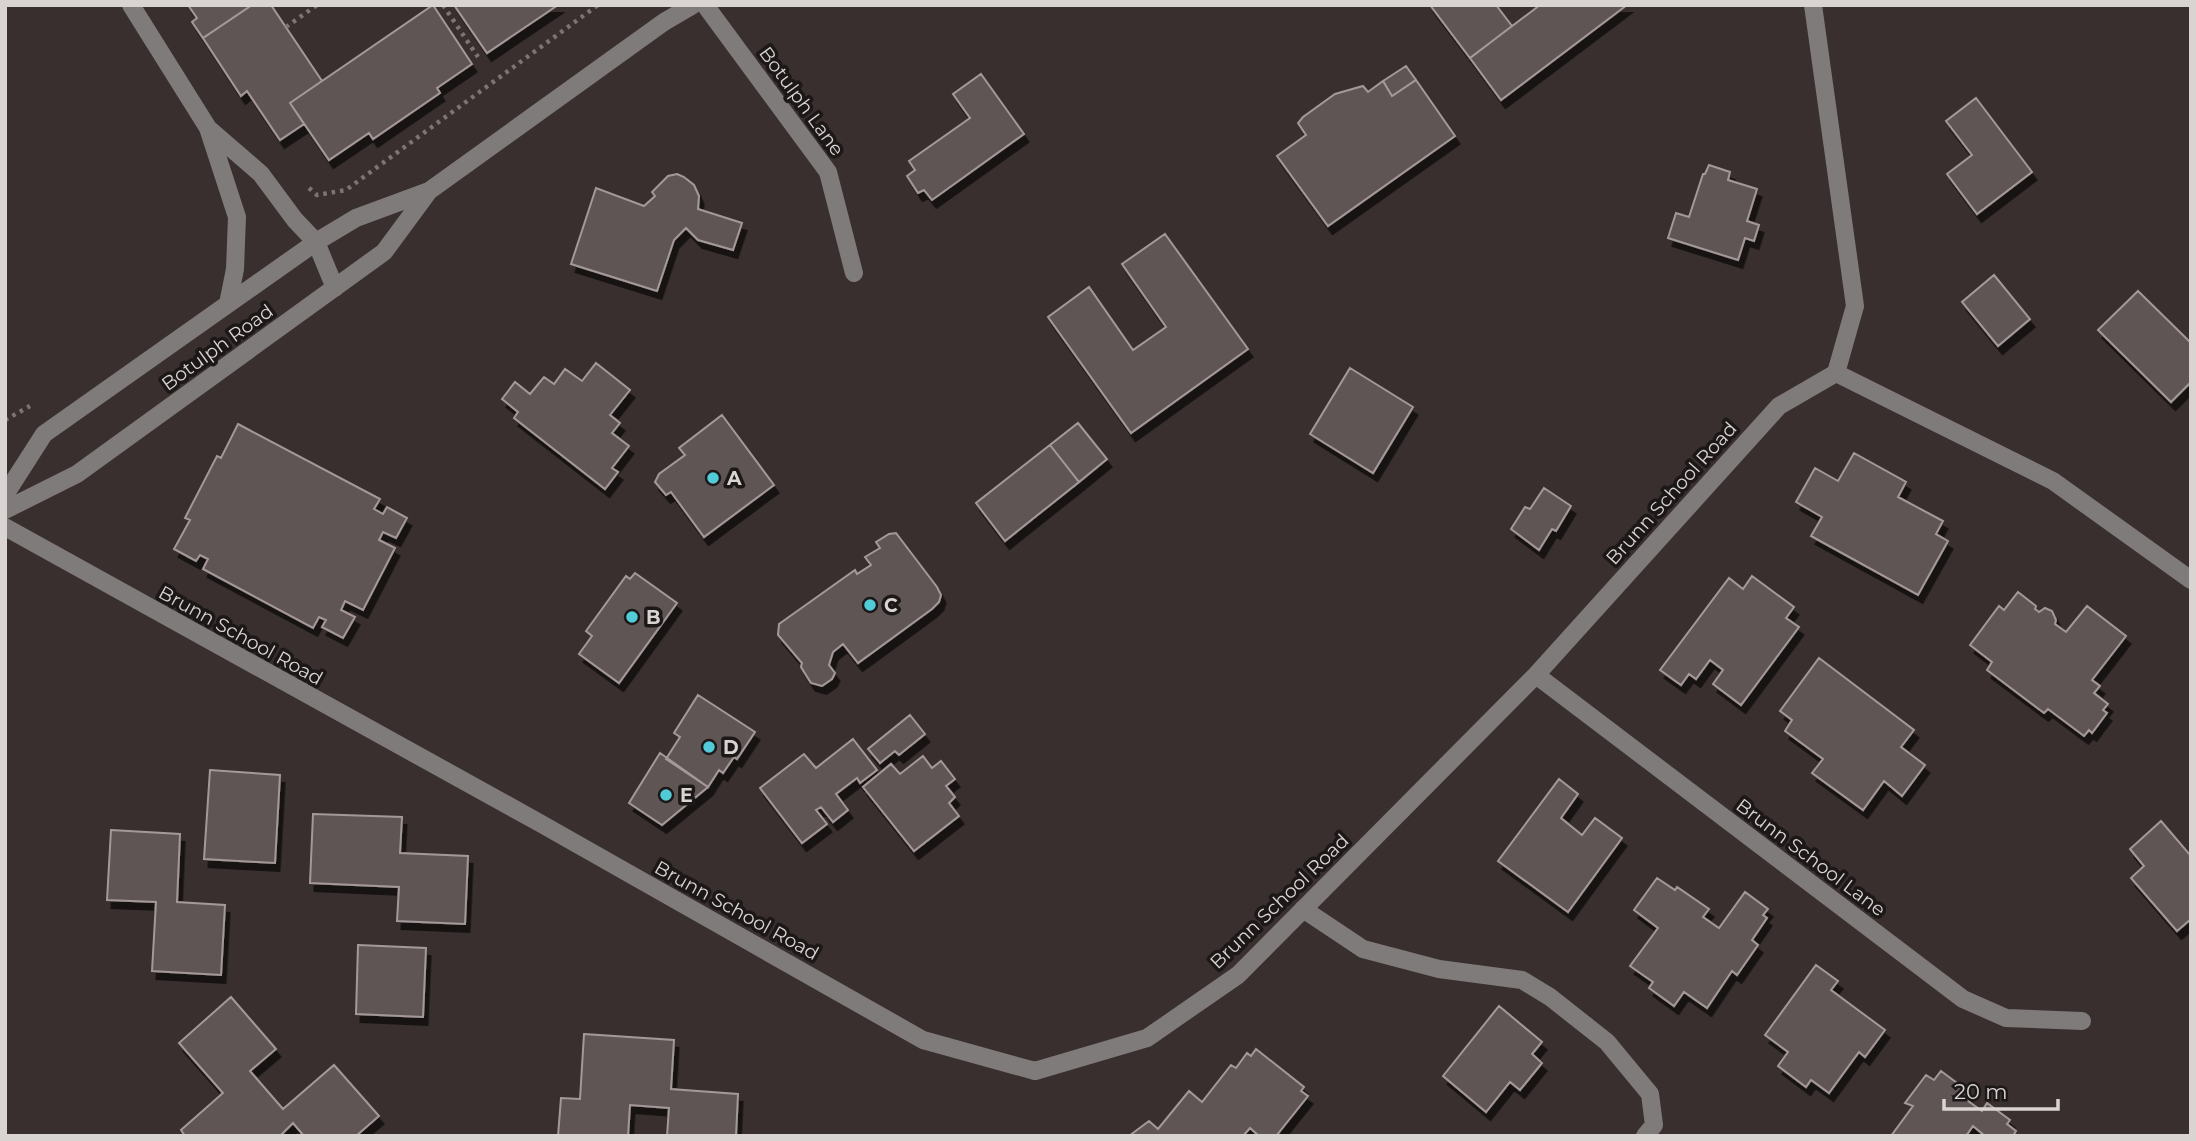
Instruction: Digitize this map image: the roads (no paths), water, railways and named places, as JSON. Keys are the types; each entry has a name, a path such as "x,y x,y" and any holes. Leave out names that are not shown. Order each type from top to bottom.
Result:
{"street":[{"path":"131,5 208,128 237,217 235,269 228,304"},
{"name":"Botulph Road","path":"5,495 44,434 316,242 356,218 429,191 664,22 693,5"},
{"name":"Botulph Lane","path":"705,5 828,172 854,273"},
{"path":"1812,5 1854,306 1836,373 2053,481 2191,580"},
{"path":"208,128 261,174 295,220 316,242 335,288"},
{"name":"Botulph Road","path":"5,510 77,474 384,252 429,191"},
{"name":"Brunn School Road","path":"5,527 538,822 923,1040 1035,1071 1146,1038 1238,975 1536,675 1779,405 1836,373"},
{"name":"Brunn School Lane","path":"1536,675 1963,999 2006,1018 2082,1020"},
{"path":"1303,909 1363,949 1439,970 1522,980 1550,997 1607,1042 1650,1094 1654,1125 1645,1136"}],"place":[{"name":"A","path":"713,478"},
{"name":"C","path":"870,605"},
{"name":"B","path":"632,617"},
{"name":"D","path":"709,747"},
{"name":"E","path":"666,795"}]}
